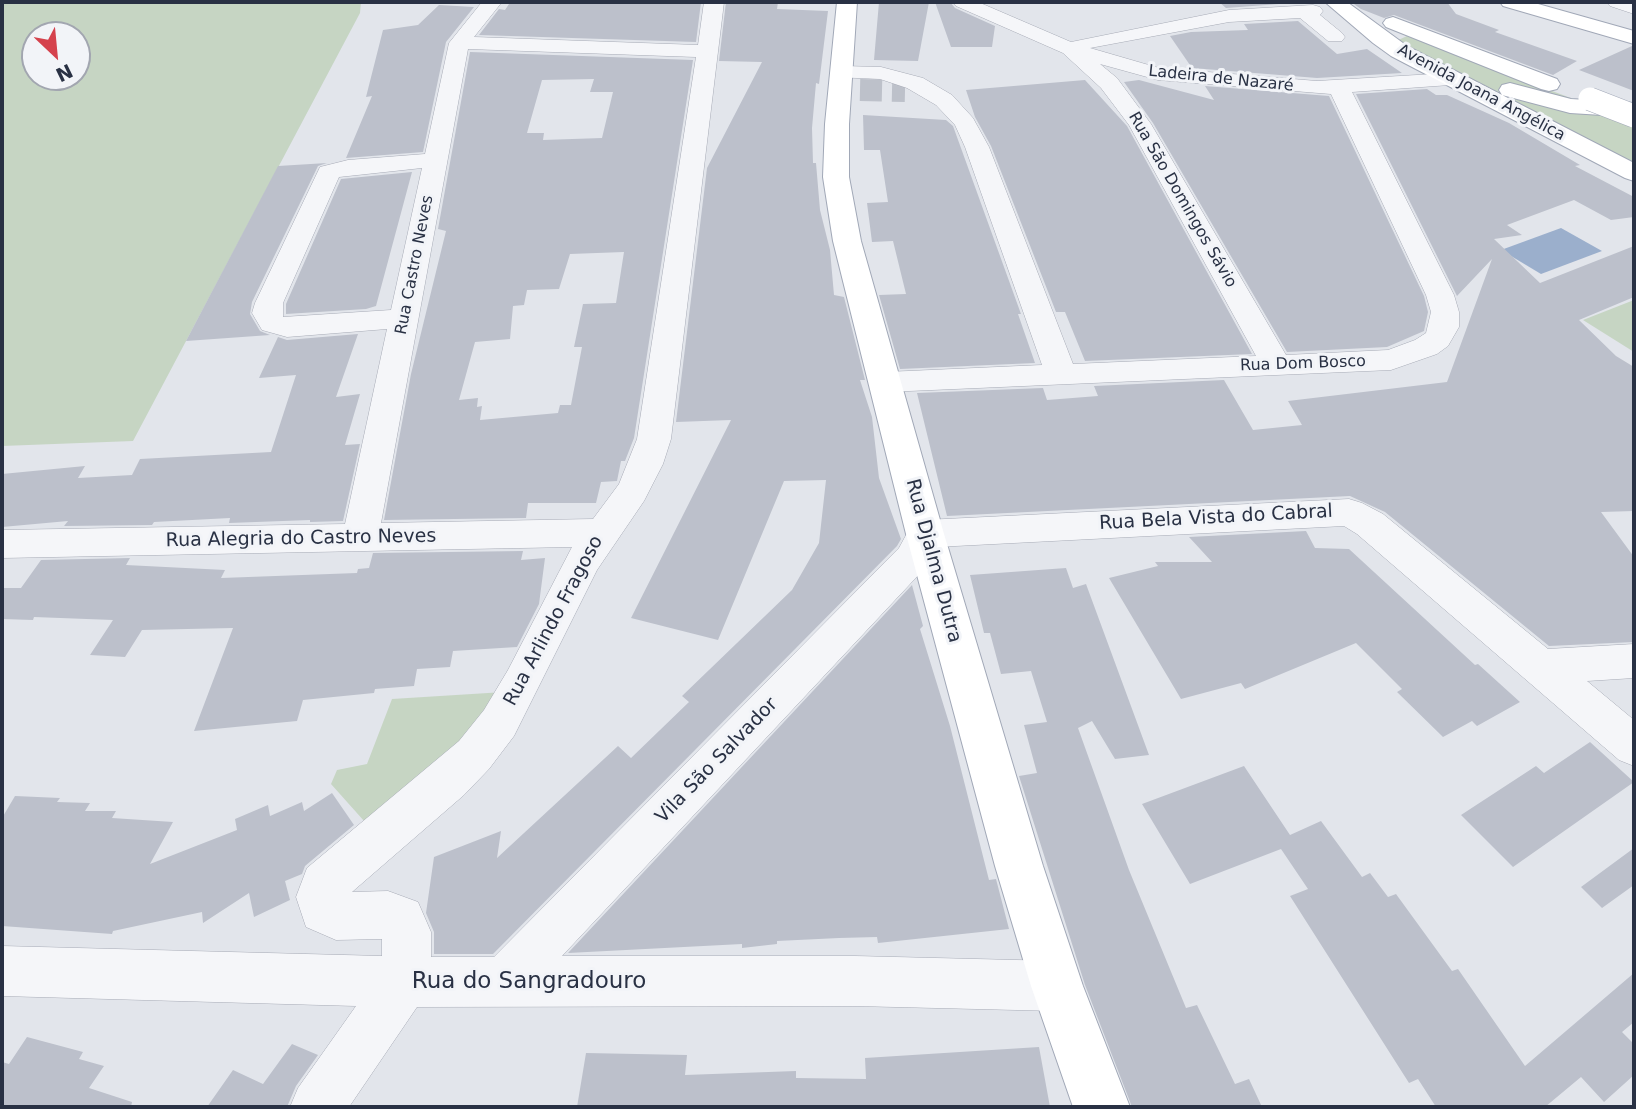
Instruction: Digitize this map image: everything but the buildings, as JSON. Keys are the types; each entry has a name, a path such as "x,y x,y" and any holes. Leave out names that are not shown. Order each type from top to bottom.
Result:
{"main road":[{"name":"Rua Djalma Dutra","path":"846,2 847,84 836,177 847,241 925,534 1019,866 1057,986 1102,1107"},
{"name":"Avenida Joana Angélica","path":"1335,2 1358,10 1380,39 1450,79 1634,173"},
{"path":"1510,2 1634,37"},
{"path":"1545,2 1634,26"},
{"path":"1358,10 1529,97 1570,106 1634,110"},
{"name":"Avenida Joana Angélica","path":"1400,33 1634,116"},
{"path":"1603,157 1634,160"}],"street":[{"name":"Rua Castro Neves","path":"360,539 459,43 492,2"},
{"name":"Rua Arlindo Fragoso","path":"404,982 407,932 401,919 387,915 336,916 323,910 320,897 324,885 447,780 499,723 522,683 567,590 601,533 632,492 646,464 654,439 714,2"},
{"name":"Ladeira de Nazaré","path":"963,2 1070,49 1158,74 1281,86 1339,88 1450,79"},
{"path":"1617,2 1634,8"},
{"path":"1070,49 1086,43 1229,16 1309,11 1335,37"},
{"path":"459,43 707,51"},
{"name":"Rua São Domingos Sávio","path":"1070,49 1109,83 1140,124 1276,365"},
{"path":"847,84 899,77 933,92 960,116 977,147 1061,374"},
{"name":"Rua Dom Bosco","path":"886,382 1391,360 1426,347 1437,339 1444,327 1445,312 1440,295 1339,88"},
{"path":"905,91 933,92"},
{"path":"404,318 287,328 272,323 267,313 269,303 329,172 348,167 435,160"},
{"name":"Rua Bela Vista do Cabral","path":"925,534 1349,512 1370,524 1634,747"},
{"name":"Rua Alegria do Castro Neves","path":"2,544 601,533"},
{"name":"Vila São Salvador","path":"503,983 912,558 925,534"},
{"path":"1541,667 1634,661"},
{"name":"Rua do Sangradouro","path":"2,971 404,982 855,981 1057,986"},
{"path":"317,1107 404,982"}],"green space":[{"path":"2,2 361,2 360,13 133,441 2,446"},
{"path":"1407,36 1634,122 1634,166 1392,43"},
{"path":"1634,300 1634,352 1583,320"},
{"path":"504,692 464,753 373,831 331,784 337,770 367,764 392,699"}],"water":[{"path":"1561,228 1602,251 1541,274 1501,250"}],"tunnel":[{"path":"860,90 905,91"}]}
